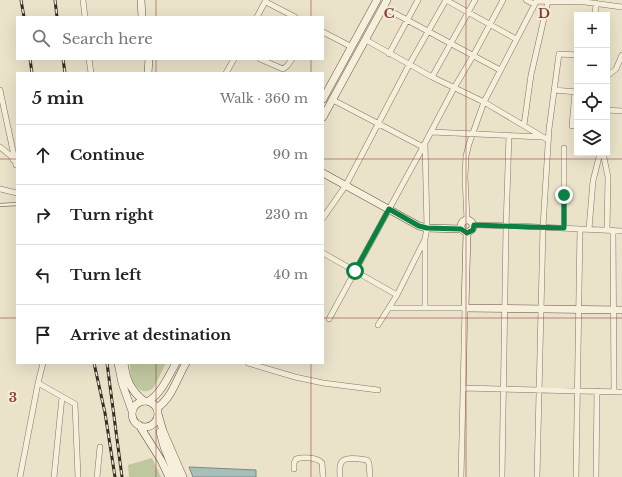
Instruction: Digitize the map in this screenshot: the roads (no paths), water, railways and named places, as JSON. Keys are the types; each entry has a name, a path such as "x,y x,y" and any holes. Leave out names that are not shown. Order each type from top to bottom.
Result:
{"main road":[{"path":"141,0 142,16"},
{"path":"146,0 147,16"},
{"path":"324,97 377,0"},
{"path":"324,115 387,0"},
{"path":"144,60 144,72"},
{"path":"148,72 149,60"},
{"path":"324,174 419,226 464,231 473,230 474,225 472,221 467,220 462,223 464,231 465,308 622,310"},
{"path":"118,364 122,383 132,411 132,416 135,421 142,426 176,477"},
{"path":"124,364 128,382 132,390 146,401 154,404 163,431 183,477"},
{"path":"132,411 139,402 154,398 162,388 175,364"},
{"path":"142,426 149,426 154,423 185,364"},
{"path":"158,414 164,447 172,470"},
{"path":"142,426 169,477"}],"street":[{"path":"83,0 85,16"},
{"path":"389,54 418,0"},
{"path":"324,217 346,185 409,65 446,0 516,39"},
{"path":"432,76 475,0"},
{"path":"329,319 503,0"},
{"path":"526,0 536,2 585,1 620,7 618,0"},
{"path":"258,16 266,1 293,16"},
{"path":"524,125 531,75 548,1"},
{"path":"467,220 465,177 466,156 473,133 484,102 536,2"},
{"path":"595,12 596,3"},
{"path":"383,7 500,70"},
{"path":"324,33 352,47"},
{"path":"366,40 409,65 484,102 548,140"},
{"path":"537,477 543,227 548,140 559,54 574,55"},
{"path":"610,74 616,69 622,55"},
{"path":"89,60 91,72"},
{"path":"227,72 233,60"},
{"path":"263,60 283,68 287,66 291,60"},
{"path":"616,69 622,70"},
{"path":"0,90 16,166"},
{"path":"554,90 574,92"},
{"path":"333,100 378,124 424,145"},
{"path":"572,126 574,109"},
{"path":"610,110 622,111"},
{"path":"431,132 543,137"},
{"path":"502,477 509,135"},
{"path":"424,145 427,228 425,239 425,308"},
{"path":"0,147 11,156 16,166"},
{"path":"564,148 564,228"},
{"path":"589,229 593,181 599,156"},
{"path":"604,156 608,177 607,230"},
{"path":"0,189 16,193"},
{"path":"474,225 622,231"},
{"path":"576,477 580,229"},
{"path":"613,230 614,391"},
{"path":"378,325 397,295 425,239"},
{"path":"324,254 397,295"},
{"path":"389,308 465,308 461,477"},
{"path":"20,477 43,364"},
{"path":"251,364 295,377 323,383 378,390"},
{"path":"38,383 74,404 78,477"},
{"path":"463,388 622,392"},
{"path":"596,477 597,391"},
{"path":"54,477 62,397"},
{"path":"98,477 100,446"},
{"path":"294,469 294,463 299,458 319,459 322,463 323,477"},
{"path":"340,477 340,464 347,459 366,460 369,463 370,477"}],"lane":[{"path":"0,205 16,204"}],"water":[{"path":"189,467 256,470 256,477 193,477"}],"railway":[{"path":"21,0 24,16"},
{"path":"55,0 57,16"},
{"path":"30,60 32,72"},
{"path":"63,60 65,72"},
{"path":"94,364 105,413 115,477"},
{"path":"107,364 122,477"}]}
